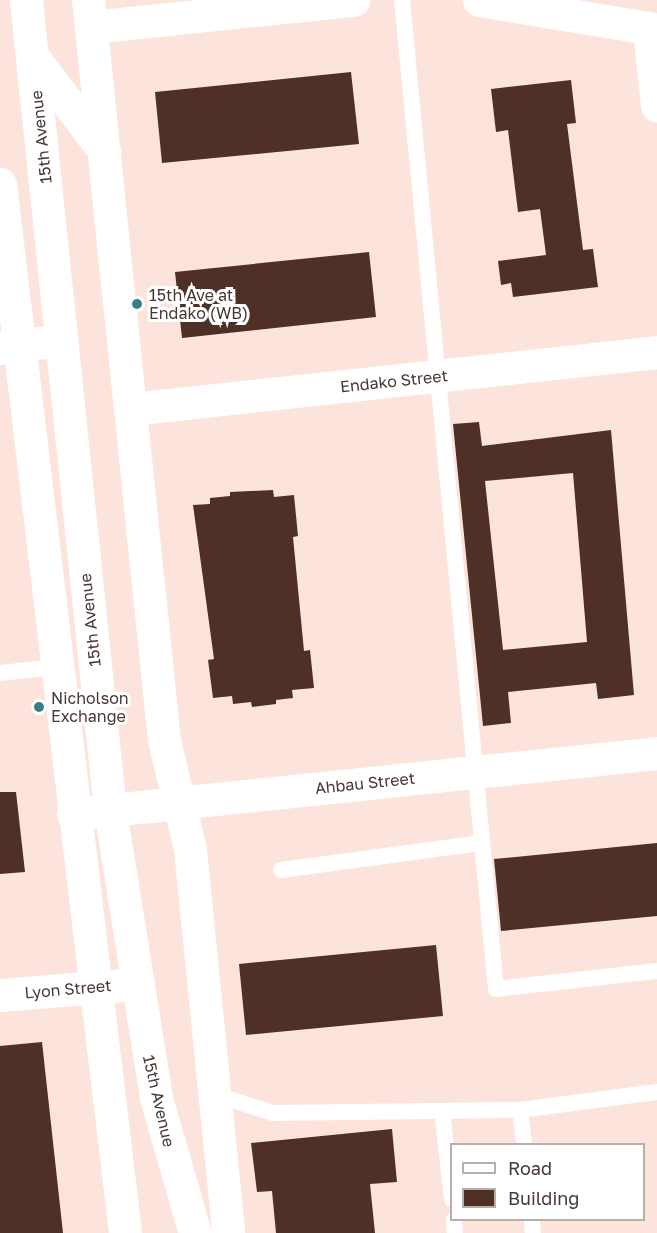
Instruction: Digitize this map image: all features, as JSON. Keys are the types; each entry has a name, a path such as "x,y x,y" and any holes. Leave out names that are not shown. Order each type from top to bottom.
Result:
{"street":[{"name":"15th Avenue","path":"26,0 110,810 135,984 156,1098 195,1233"},
{"path":"228,1233 190,849 164,740 89,14 354,0"},
{"path":"479,0 649,28 657,106"},
{"path":"32,55 104,151"},
{"path":"0,184 9,347 56,667 93,986 125,1233"},
{"path":"9,347 61,340"},
{"name":"Endako Street","path":"130,410 657,352"},
{"name":"Ahbau Street","path":"73,814 657,753"},
{"name":"Lyon Street","path":"0,995 135,984"}],"lane":[{"path":"402,0 472,772 496,989 657,971"},
{"path":"0,673 56,667"},
{"path":"281,870 480,843"},
{"path":"214,1094 273,1113 520,1110 657,1092"},
{"path":"442,1110 450,1181"},
{"path":"520,1110 524,1143"}],"building":[{"path":"351,72 359,144 162,163 155,92"},
{"path":"571,80 576,123 567,124 583,250 593,249 598,287 513,297 511,283 501,285 498,261 546,255 540,209 518,212 508,130 496,132 491,89"},
{"path":"369,252 376,317 182,338 175,272"},
{"path":"479,422 482,446 611,430 634,695 598,699 596,683 508,692 511,723 483,726 453,424","holes":["573,473 587,642 503,650 485,481"]},
{"path":"273,490 274,497 294,495 298,536 293,537 304,651 310,650 314,688 292,690 293,698 276,700 276,704 252,707 251,702 233,704 232,696 213,698 208,660 214,659 193,505 210,504 210,498 230,496 230,492"},
{"path":"0,792 16,792 25,872 0,874"},
{"path":"657,843 657,916 501,931 494,859"},
{"path":"436,945 443,1016 246,1035 239,964"},
{"path":"42,1042 63,1233 0,1233 0,1046"},
{"path":"392,1129 397,1182 370,1184 375,1233 276,1233 272,1191 257,1192 251,1143"}],"place":[{"name":"15th Ave at Endako (WB)","path":"137,304"},
{"name":"Nicholson Exchange","path":"39,707"}]}
